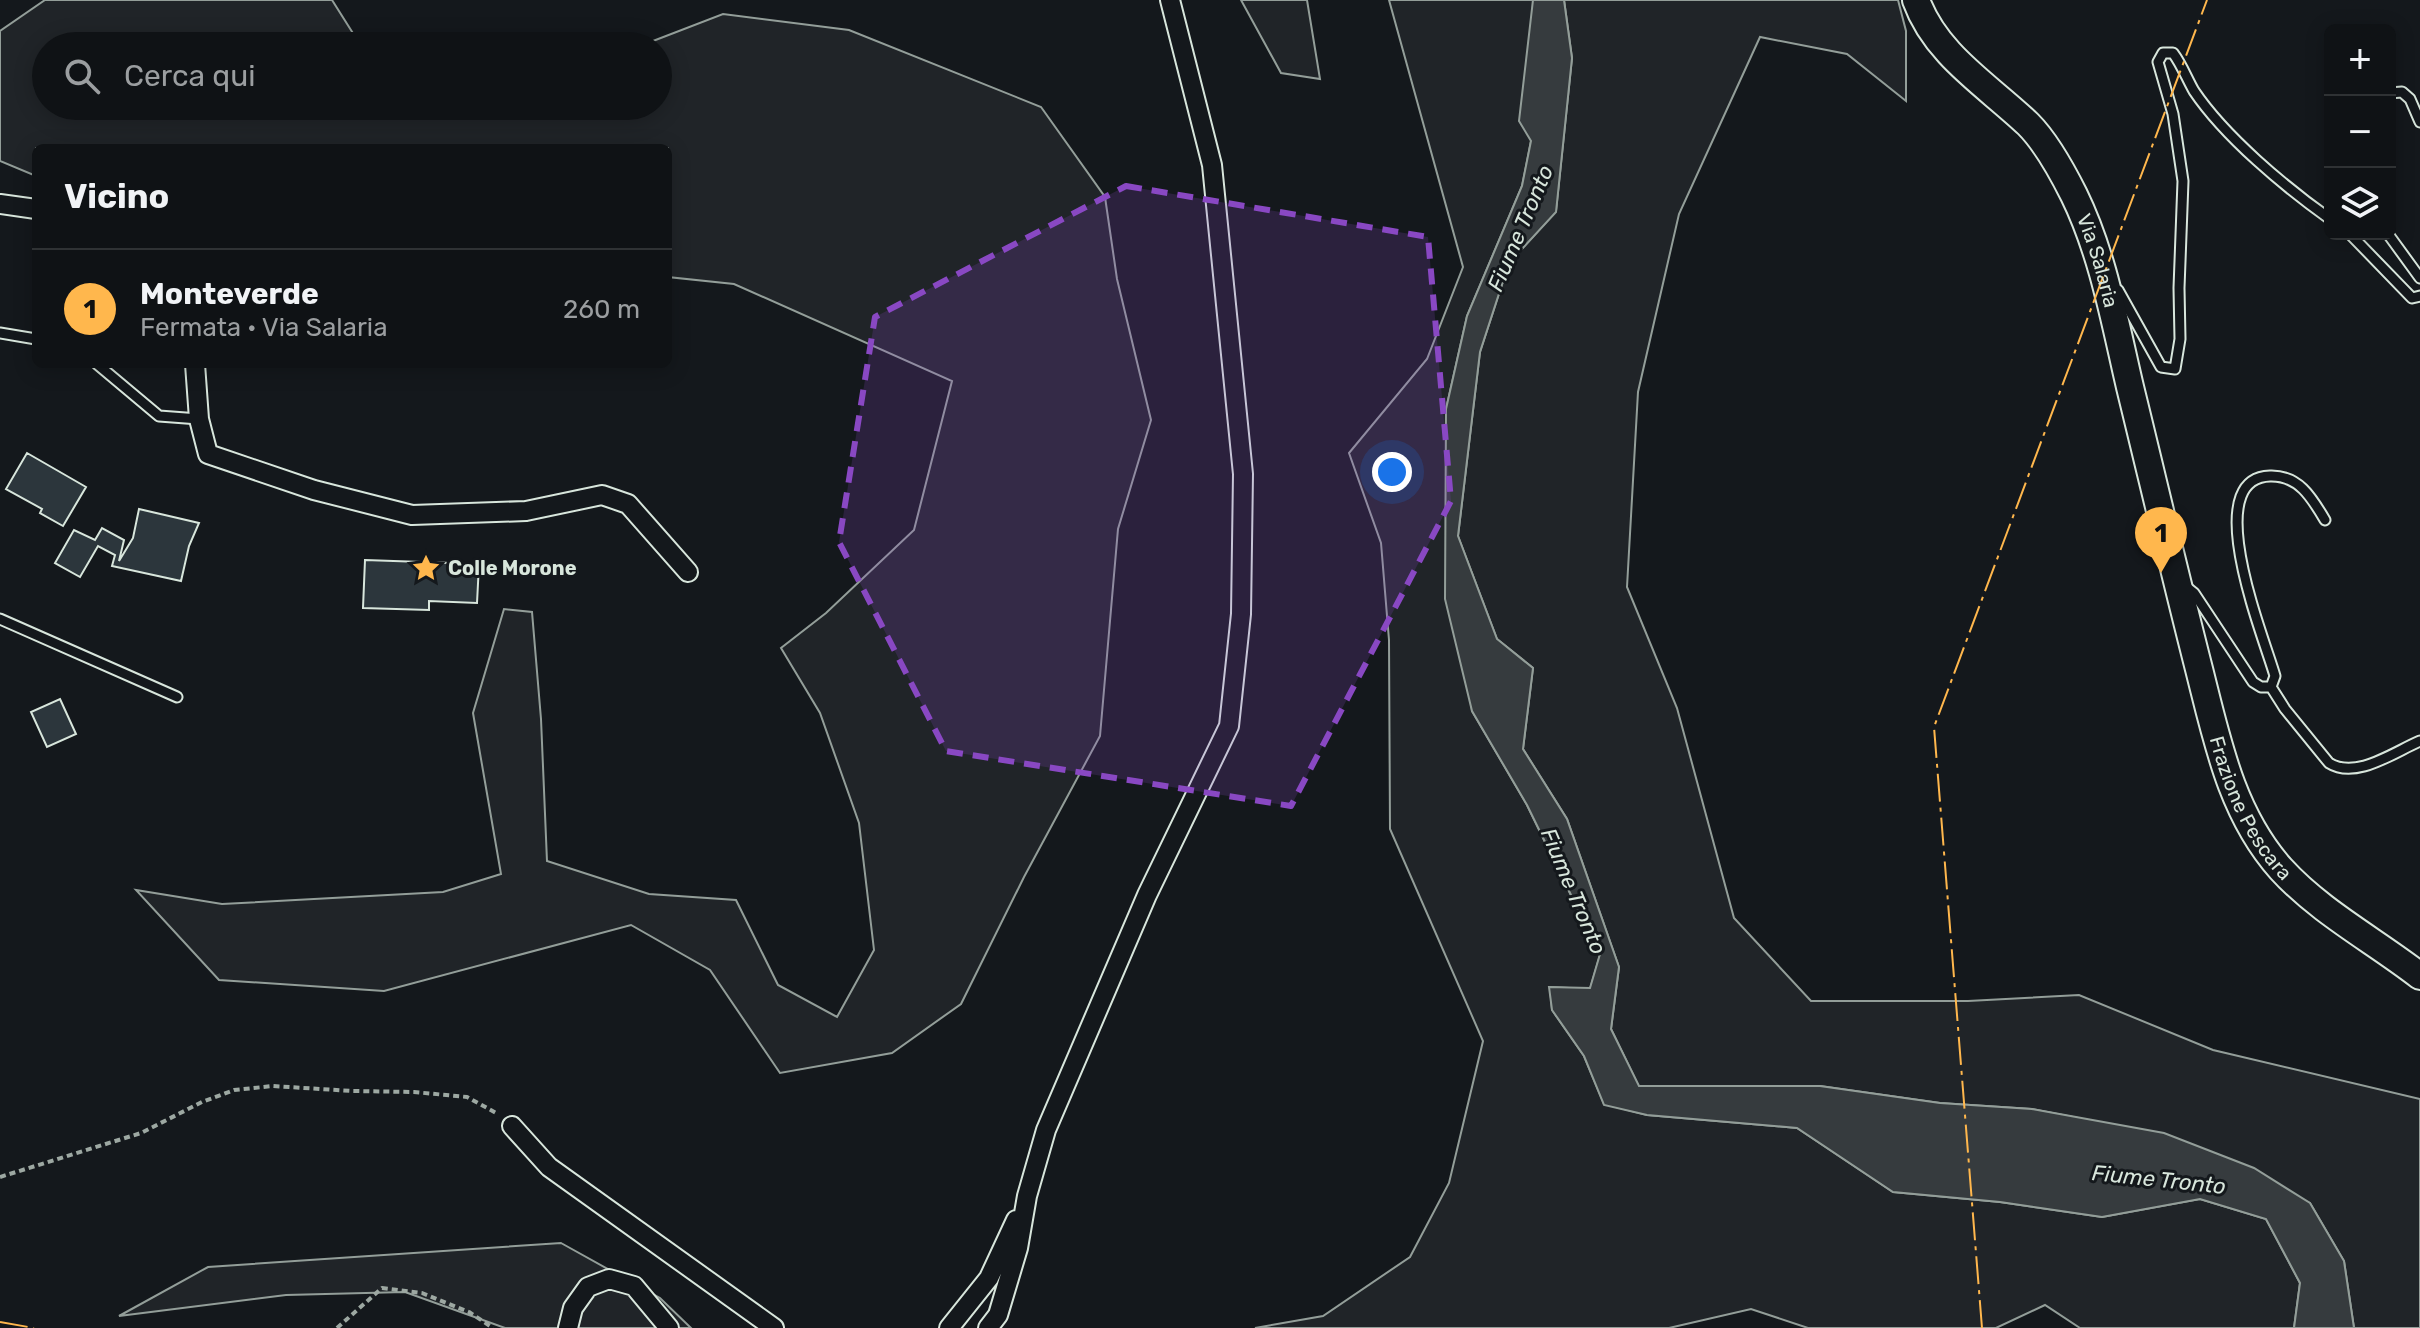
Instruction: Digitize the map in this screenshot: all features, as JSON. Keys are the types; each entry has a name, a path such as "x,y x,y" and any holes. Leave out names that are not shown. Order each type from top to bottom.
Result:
{"main road":[{"name":"Via Salaria","path":"1916,0 1924,22 1951,57 2030,127 2057,164 2075,197 2103,280 2175,577"},
{"name":"Frazione Pescara","path":"2175,577 2226,775 2248,821 2280,868 2305,891 2420,976"}],"street":[{"path":"988,1328 998,1315 1018,1248 1027,1196 1046,1130 1147,895 1229,726 1241,614 1243,474 1212,165 1170,0"},
{"path":"0,204 32,208"},
{"path":"195,368 199,419 208,454 314,490 412,515 526,511 602,495 628,504 688,572"},
{"path":"512,1126 549,1167 774,1328"},
{"path":"949,1328 989,1278 1027,1196"},
{"path":"568,1328 573,1308 588,1287 609,1279 634,1286 669,1328"}],"lane":[{"path":"2103,280 2116,286 2161,367 2175,369 2180,339 2183,181 2173,114 2158,62 2163,53 2173,53 2195,91 2225,128 2298,197 2324,215"},
{"path":"2396,92 2402,92 2410,99 2420,122"},
{"path":"2356,240 2399,287 2412,298 2420,296"},
{"path":"2392,240 2420,278"},
{"path":"0,333 32,338"},
{"path":"102,368 159,416 199,419"},
{"path":"2271,687 2275,676 2243,575 2235,528 2240,501 2248,483 2262,476 2279,476 2295,482 2311,495 2325,520"},
{"path":"2175,577 2194,593 2253,682 2261,687 2271,687"},
{"path":"0,619 177,697"},
{"path":"2271,687 2329,763 2338,769 2359,768 2420,741"}],"path":[{"path":"0,1177 141,1133 202,1102 234,1090 273,1086 467,1097 492,1108 512,1126"},
{"path":"337,1328 382,1288 422,1293 469,1312 493,1328"}],"highlighted area":[{"path":"1126,186 1428,237 1451,501 1291,806 946,751 839,542 875,317"}],"shaded area":[{"path":"45,0 332,0 352,32 32,32 32,120 672,120 672,34 723,14 849,30 1041,107 1105,197 1117,279 1151,420 1118,529 1100,736 1024,877 961,1004 892,1053 780,1073 710,970 631,925 384,991 219,980 136,890 222,904 443,892 501,874 473,713 504,609 532,612 541,719 547,861 649,894 736,900 778,985 837,1017 874,950 859,823 820,713 781,648 826,613 914,530 952,381 734,284 672,277 672,144 32,144 32,174 0,161 0,31"},
{"path":"1241,0 1307,0 1320,79 1281,73"},
{"path":"1389,0 1533,0 1531,141 1522,186 1467,316 1446,409 1472,711 1527,805 1600,955 1590,989 1550,987 1552,1010 1584,1056 1604,1104 1647,1115 1797,1128 1893,1192 2000,1202 2102,1217 2200,1199 2266,1219 2300,1283 2294,1328 2080,1328 2045,1305 1996,1328 1808,1328 1751,1309 1669,1328 1255,1328 1323,1316 1410,1257 1449,1183 1483,1041 1390,829 1389,640 1381,543 1349,453 1427,359 1463,267"},
{"path":"1564,0 1898,0 1906,31 1906,101 1847,54 1760,37 1679,214 1638,392 1627,587 1677,708 1734,918 1811,1001 1968,1001 2079,995 2213,1050 2420,1099 2420,1328 2354,1328 2344,1261 2310,1203 2078,1118 2032,1109 1940,1103 1820,1086 1639,1087 1611,1029 1619,967 1567,819 1523,749 1533,668 1497,639 1458,536 1480,352 1509,263 1556,211 1572,58"},
{"path":"561,1243 660,1298 691,1328 505,1328 405,1292 286,1295 119,1316 208,1267"}],"water":[{"name":"Fiume Tronto","path":"1533,0 1564,0 1572,58 1556,212 1509,263 1480,352 1458,536 1497,639 1533,668 1523,749 1567,819 1619,967 1611,1029 1639,1086 1820,1086 1940,1103 2032,1109 2164,1133 2254,1168 2310,1203 2344,1261 2354,1328 2294,1328 2300,1283 2266,1219 2200,1199 2102,1217 2000,1202 1893,1192 1797,1128 1647,1115 1604,1105 1584,1056 1552,1010 1549,987 1590,988 1600,954 1527,805 1472,711 1445,599 1446,409 1467,316 1522,186 1531,141 1519,121"}],"building":[{"path":"27,453 86,487 63,526 40,513 42,509 6,489"},
{"path":"139,509 199,523 189,546 181,581 112,566 115,555 98,546 80,577 55,563 74,530 95,540 102,528 124,540 119,561 133,538"},
{"path":"365,560 479,564 477,603 429,601 429,610 363,608"},
{"path":"60,699 76,734 47,747 31,712"}],"power":[{"path":"1982,1328 1934,727 2207,0"},
{"path":"0,1322 34,1328"}],"place":[{"name":"Colle Morone","path":"426,568"},
{"name":"Monteverde","path":"2161,573"}]}
